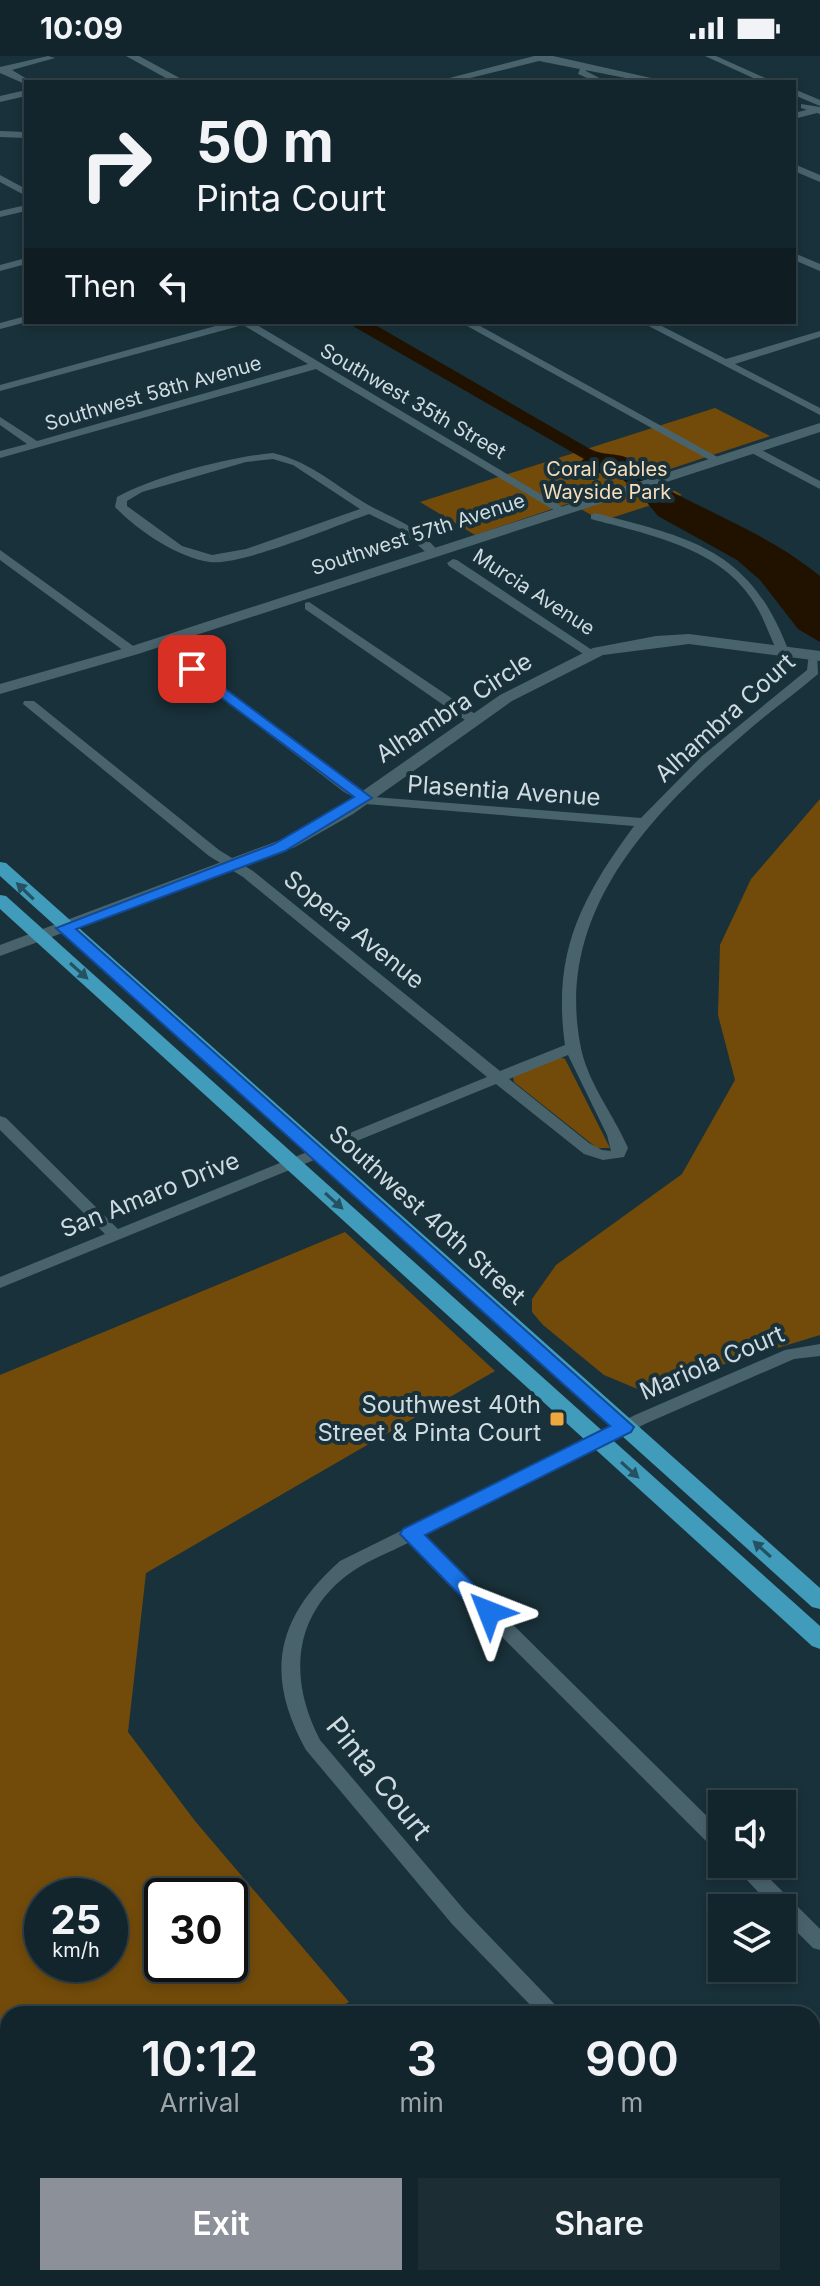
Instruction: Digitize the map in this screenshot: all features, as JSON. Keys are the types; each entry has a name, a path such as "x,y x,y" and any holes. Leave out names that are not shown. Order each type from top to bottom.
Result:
{"main road":[{"name":"Southwest 40th Street","path":"0,867 64,928 820,1601"},
{"path":"0,900 820,1640"}],"street":[{"path":"131,56 177,80"},
{"path":"709,56 765,80"},
{"path":"448,80 544,57 584,68 652,80"},
{"path":"2,69 51,58"},
{"path":"584,68 581,72 599,80"},
{"path":"2,69 24,80"},
{"path":"0,99 24,93"},
{"path":"0,134 24,135"},
{"path":"796,168 820,179"},
{"path":"0,178 24,192"},
{"path":"0,214 24,208"},
{"path":"796,247 815,255"},
{"path":"796,257 820,268"},
{"path":"0,268 24,262"},
{"path":"0,326 24,320"},
{"path":"0,388 236,324"},
{"name":"Southwest 35th Street","path":"246,324 563,511"},
{"path":"469,324 717,460"},
{"path":"650,324 820,412"},
{"path":"726,363 820,334"},
{"name":"Southwest 58th Avenue","path":"0,455 317,365"},
{"path":"0,420 36,445"},
{"name":"Southwest 57th Avenue","path":"0,697 76,669 820,427"},
{"path":"752,449 820,486"},
{"path":"369,510 242,554 212,559 190,555 173,546 128,514 120,504 124,496 138,490 245,459 273,456 297,463 369,510 378,521 433,552"},
{"path":"595,517 676,539 726,564 765,609 783,652"},
{"path":"0,554 132,651"},
{"name":"Murcia Avenue","path":"453,563 592,654"},
{"path":"309,606 473,719"},
{"name":"Alhambra Circle","path":"0,951 289,843 364,798 473,719 526,686 592,654 676,639 729,643 816,656"},
{"name":"Plasentia Avenue","path":"170,652 364,798 398,806 646,823"},
{"name":"Alhambra Court","path":"615,1156 620,1152 619,1144 587,1084 573,1047 568,989 582,922 603,877 646,823 697,767 813,671 816,656"},
{"name":"Southwest 57th Avenue","path":"0,689 58,671 76,669"},
{"name":"Sopera Avenue","path":"29,704 586,1148 605,1157 615,1156"},
{"path":"341,1142 573,1047"},
{"path":"0,1121 115,1235"},
{"name":"San Amaro Drive","path":"0,1283 318,1153"},
{"name":"Mariola Court","path":"624,1427 780,1359 820,1350"},
{"name":"Pinta Court","path":"545,2006 491,1953 336,1777 303,1730 293,1702 288,1674 291,1645 310,1605 333,1577 347,1566 624,1427"},
{"path":"410,1534 708,1830"},
{"path":"756,1878 820,1942"}],"green space":[{"name":"Coral Gables Wayside Park","path":"715,408 770,436 649,476 682,495 602,521 570,503 475,535 420,502"},
{"path":"820,799 820,1335 640,1390 604,1375 543,1325 532,1312 532,1299 556,1265 682,1174 735,1080 718,1015 720,945 751,879"},
{"path":"560,1057 565,1059 610,1148 597,1148 514,1082 513,1076"},
{"path":"345,1232 495,1371 146,1573 128,1732 195,1821 243,1878 144,1878 144,1982 248,1982 248,1883 349,2002 341,2006 0,2006 0,1375"}],"shaded area":[{"path":"349,324 373,324 590,449 631,459 636,463 620,469 626,472 639,468 643,476 756,534 799,561 820,576 820,642 798,629 760,580 737,560 658,516 640,494 617,475 591,472 581,461 584,459"}],"place":[{"name":"Southwest 40th Street & Pinta Court","path":"557,1419"}],"route":[{"path":"192,669 364,798 279,847 64,928 624,1427 410,1534 489,1612"}]}
